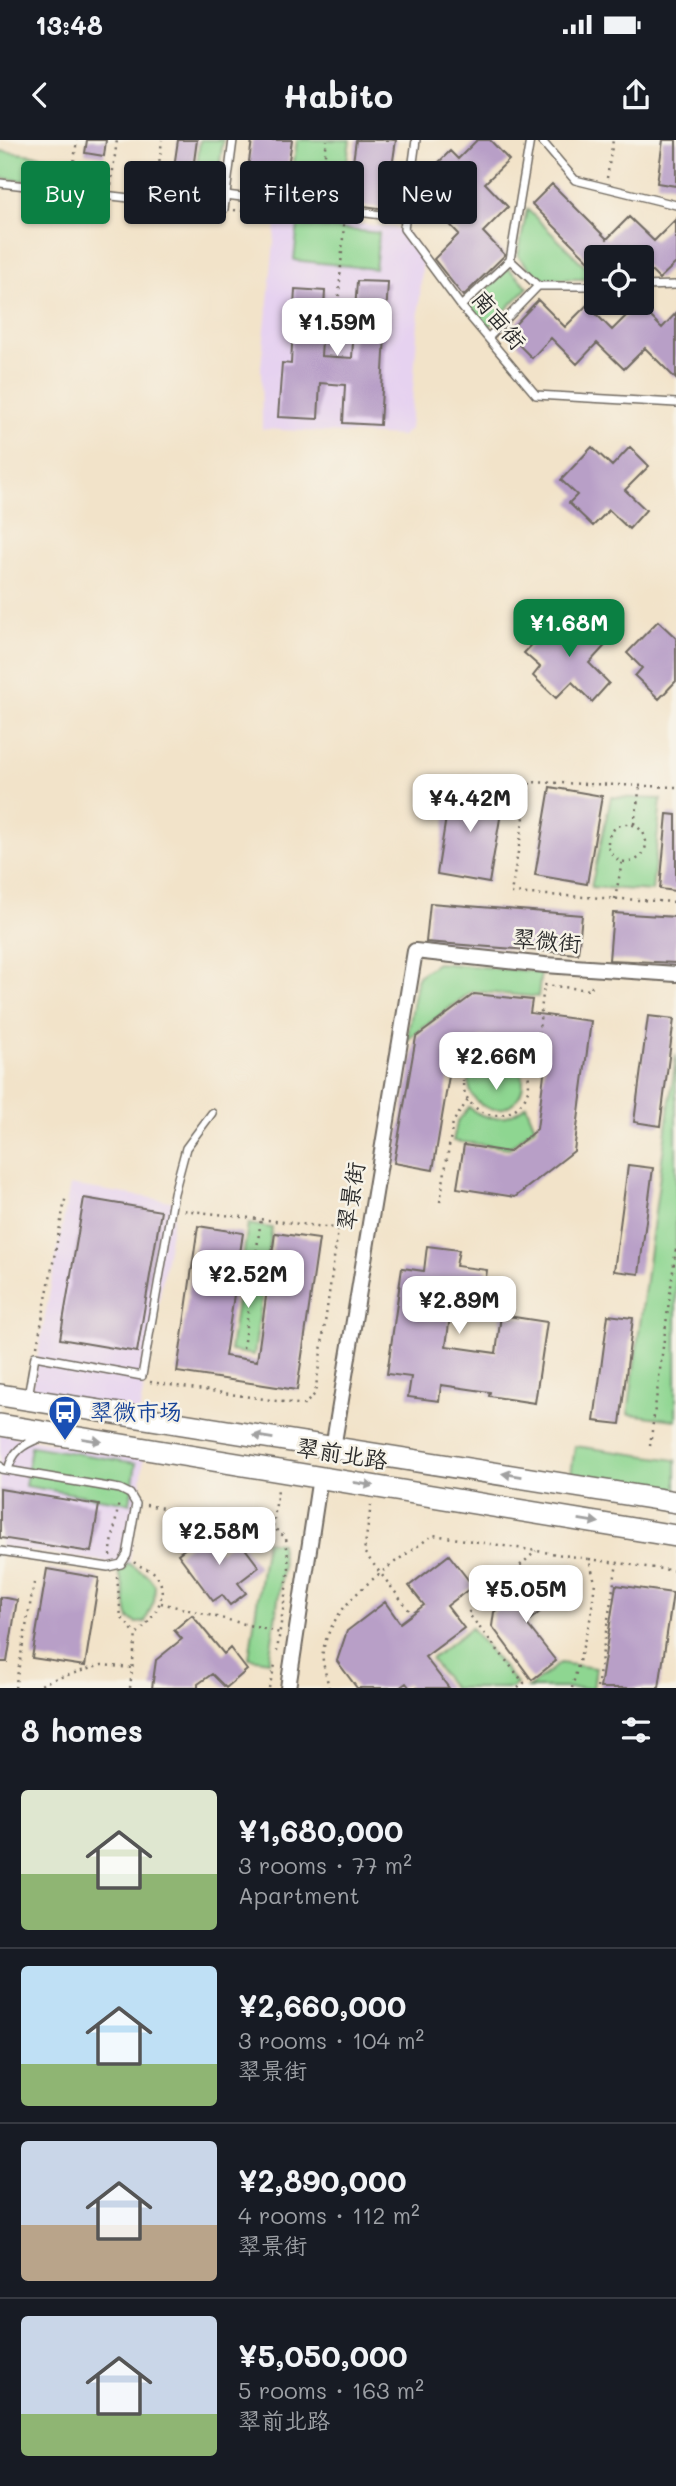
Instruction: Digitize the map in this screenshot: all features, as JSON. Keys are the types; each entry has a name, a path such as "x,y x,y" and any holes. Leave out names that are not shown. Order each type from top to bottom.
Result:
{"main road":[{"name":"翠前北路","path":"0,1395 676,1502"},
{"name":"翠前北路","path":"0,1425 676,1536"}],"street":[{"name":"翠微街","path":"415,951 676,974"},
{"name":"翠景街","path":"333,1448 415,951"},
{"path":"288,1688 320,1477"}],"lane":[{"path":"233,140 226,195 240,197"},
{"path":"413,161 416,140"},
{"path":"461,306 510,260 530,140"},
{"path":"541,140 575,180 676,205"},
{"path":"0,183 21,185"},
{"name":"南亩街","path":"404,224 404,229 461,306 536,395 676,403"},
{"path":"510,260 538,286 584,286"},
{"path":"654,286 676,285"},
{"path":"489,337 538,286"},
{"path":"27,1399 35,1356 142,1376 172,1208 186,1148 212,1112"},
{"path":"0,1551 108,1567 121,1564 127,1555 136,1504 130,1494 120,1489 3,1468 22,1445 52,1433"}],"path":[{"path":"74,161 77,140"},
{"path":"110,189 117,140"},
{"path":"160,161 162,140"},
{"path":"324,161 327,140"},
{"path":"606,188 614,140"},
{"path":"226,209 344,223 335,351"},
{"path":"676,787 530,782 511,893 676,902"},
{"path":"634,825 640,786"},
{"path":"634,825 644,833 646,846 641,857 629,863 622,862 609,850 608,838 616,827 634,825"},
{"path":"615,899 622,862"},
{"path":"522,1062 537,1047 544,985 591,990 593,968"},
{"path":"504,1050 522,1062 529,1083 522,1102 514,1110 495,1115 475,1108 468,1100 464,1090 467,1068 482,1052 504,1050"},
{"path":"440,1202 453,1122 468,1100"},
{"path":"35,1356 66,1195"},
{"path":"142,1376 148,1382 304,1405 315,1394 338,1230 172,1208"},
{"path":"243,1348 261,1219"},
{"path":"650,1446 676,1248"},
{"path":"273,1527 279,1486"},
{"path":"120,1489 108,1567 115,1572 118,1581 121,1617 136,1634"},
{"path":"372,1502 364,1552 409,1610"},
{"path":"136,1504 273,1527 286,1538 289,1568 269,1688"},
{"path":"329,1688 322,1653 331,1628 357,1591 433,1535 676,1571"},
{"path":"518,1688 524,1683 468,1613 536,1551"},
{"path":"127,1555 137,1565 156,1573 160,1581 159,1602 150,1623 136,1634 130,1688"},
{"path":"572,1688 592,1616 595,1582 589,1559"},
{"path":"597,1688 617,1563"},
{"path":"15,1688 34,1583"},
{"path":"159,1602 280,1633"},
{"path":"35,1688 51,1680 103,1665 132,1668"}],"shaded area":[{"path":"276,224 359,224 404,229 423,255 410,429 402,436 262,429 261,366"},
{"name":"翠微市场","path":"70,1185 176,1202 139,1415 30,1396"},
{"path":"0,1434 144,1459 129,1565 0,1547"}],"green space":[{"path":"200,140 223,140 220,161 197,161"},
{"path":"297,140 350,140 347,161 294,161"},
{"path":"0,151 66,159 21,161 21,180 0,178"},
{"path":"527,209 584,265 584,279 539,279 518,256"},
{"path":"298,225 379,233 375,269 294,260"},
{"path":"508,268 528,287 487,329 469,307"},
{"path":"611,797 661,799 652,891 591,887"},
{"path":"437,963 541,972 538,997 472,991 407,1040 418,976"},
{"path":"496,1055 515,1063 523,1082 515,1101 496,1109 477,1101 469,1082 477,1063"},
{"path":"676,1055 676,1420 628,1414"},
{"path":"526,1105 535,1127 509,1148 453,1141 457,1123 469,1107 483,1116 498,1118 512,1114"},
{"path":"248,1224 272,1228 254,1355 230,1351"},
{"path":"31,1446 136,1463 130,1503 25,1486"},
{"path":"575,1446 676,1460 676,1491 571,1474"},
{"path":"266,1541 280,1543 283,1566 269,1661 249,1658"},
{"path":"128,1563 148,1576 155,1585 154,1601 145,1622 137,1623 129,1619 117,1570 124,1570"},
{"path":"471,1628 517,1684 511,1688 453,1688 431,1659"},
{"path":"560,1663 596,1668 593,1688 528,1688"}],"building":[{"path":"87,140 106,140 104,156 85,153"},
{"path":"178,140 197,140 194,161 175,161"},
{"path":"252,140 292,140 289,161 249,161"},
{"path":"356,140 396,140 393,161 378,161 378,208 364,206 364,161 353,161"},
{"path":"477,140 490,140 509,160 485,183 508,207 483,232 505,255 463,296 434,259 459,234 449,224 477,224 477,161 440,161 450,151 458,159"},
{"path":"663,140 676,140 676,186 657,183"},
{"path":"552,184 607,239 629,217 654,241 676,219 676,263 659,279 654,274 654,245 584,245 584,256 532,204"},
{"path":"357,281 388,282 380,425 343,423 345,385 320,383 318,419 278,417 282,363 291,364 295,289 325,291 321,356 352,358"},
{"path":"538,300 565,327 584,308 584,315 597,315 612,330 627,315 649,315 662,328 676,313 676,379 645,348 624,369 597,343 577,364 551,338 532,358 507,333"},
{"path":"592,447 612,466 630,447 649,466 625,490 646,510 629,529 609,510 593,526 569,503 577,495 561,480"},
{"path":"555,620 575,639 593,620 612,638 589,663 609,683 592,702 572,682 556,698 533,676 540,667 524,653"},
{"path":"658,621 676,638 676,681 659,699 635,676 642,668 627,653"},
{"path":"451,786 504,795 489,883 437,874"},
{"path":"550,787 602,796 587,884 535,875"},
{"path":"667,814 676,815 676,891 660,889"},
{"path":"430,903 582,915 578,954 426,942"},
{"path":"613,913 676,917 676,963 609,960"},
{"path":"474,994 532,1000 530,1013 591,1021 574,1151 515,1197 457,1188 464,1145 509,1152 537,1129 548,1043 481,1037 452,1058 433,1170 394,1163 416,1037"},
{"path":"648,1016 674,1019 660,1126 634,1122"},
{"path":"628,1165 653,1168 639,1274 614,1271"},
{"path":"84,1198 161,1211 137,1352 60,1339"},
{"path":"198,1226 243,1233 225,1356 257,1361 275,1233 319,1239 297,1390 177,1372"},
{"path":"427,1246 459,1250 456,1266 487,1270 482,1305 452,1301 446,1346 496,1353 501,1315 547,1322 535,1403 489,1396 490,1392 441,1385 439,1401 408,1397 411,1377 387,1374 402,1268 424,1271"},
{"path":"608,1315 633,1318 620,1424 594,1421"},
{"path":"0,1489 99,1505 91,1552 0,1538"},
{"path":"206,1533 220,1552 237,1538 259,1567 238,1583 246,1593 230,1605 222,1595 213,1601 178,1554"},
{"path":"449,1555 473,1586 447,1606 464,1628 425,1657 449,1688 410,1688 406,1683 399,1688 357,1688 337,1661 347,1631 385,1602 400,1623 424,1605 409,1586"},
{"path":"47,1569 99,1578 85,1666 32,1658"},
{"path":"544,1573 561,1595 526,1623 556,1661 532,1680 492,1626 494,1612"},
{"path":"616,1585 673,1593 659,1688 600,1688"},
{"path":"0,1597 17,1600 7,1662 0,1662"},
{"path":"192,1615 224,1654 230,1648 247,1670 226,1688 212,1674 198,1684 198,1688 152,1688 156,1660 182,1639 174,1630"}],"place":[{"name":"翠微市场","path":"65,1442"}]}
